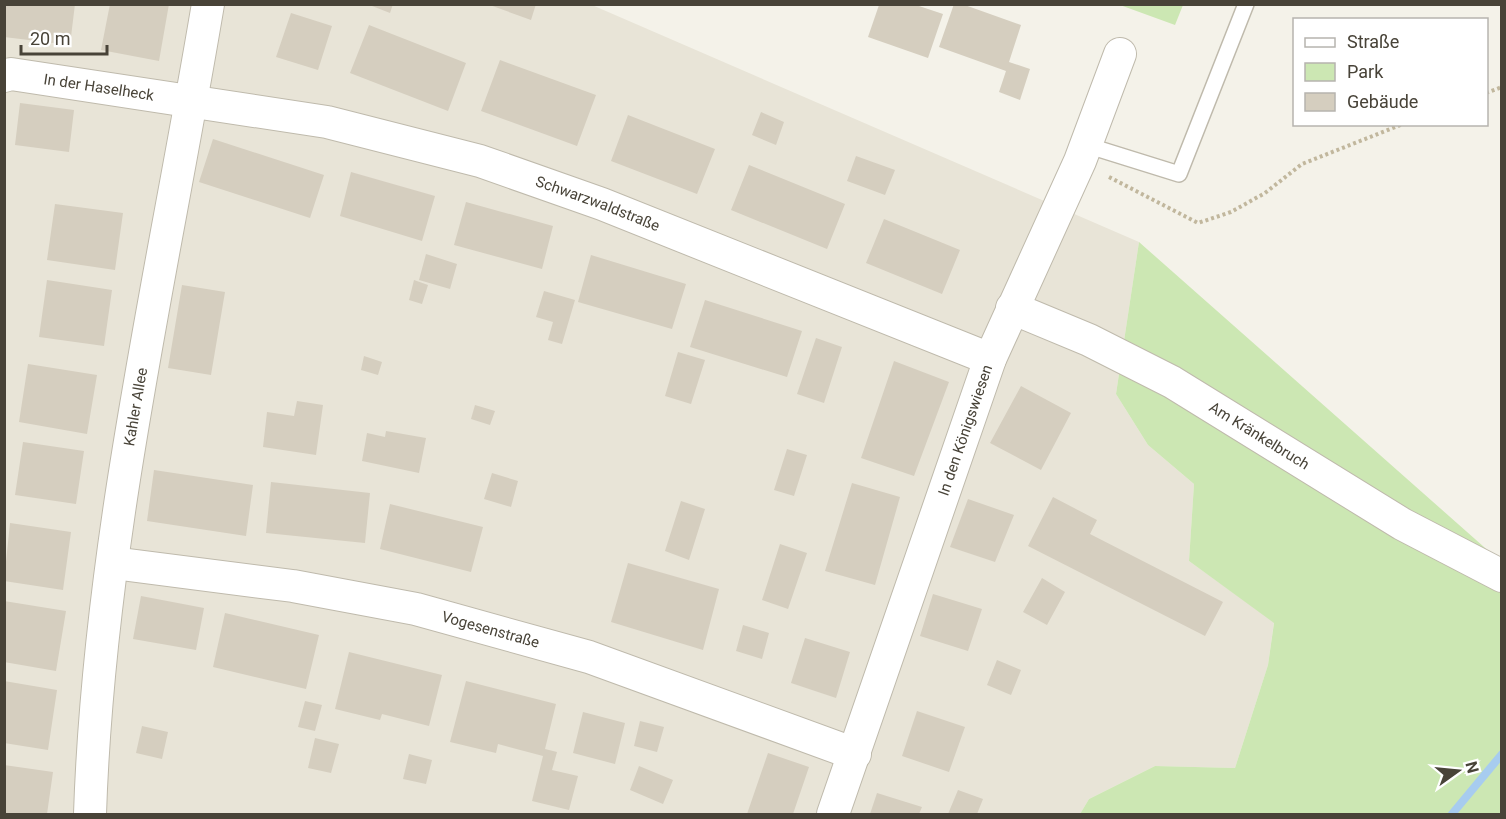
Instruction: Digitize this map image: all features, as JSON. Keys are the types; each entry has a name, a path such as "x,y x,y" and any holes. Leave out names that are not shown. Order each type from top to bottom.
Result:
{"street":[{"name":"Kahler Allee","path":"90,814 101,659 113,563 142,372 208,4"},
{"name":"In den Königswiesen","path":"833,814 990,359 1083,153 1120,54"},
{"name":"In der Haselheck","path":"4,76 11,75 192,102"},
{"name":"Schwarzwaldstraße","path":"192,102 327,122 480,161 602,204 990,359"},
{"name":"Am Kränkelbruch","path":"1012,308 1089,340 1172,382 1402,524 1502,576"},
{"name":"Vogesenstraße","path":"113,563 293,586 416,609 589,657 855,754"}],"lane":[{"path":"1083,153 1179,174 1246,4"}],"path":[{"path":"1083,153 1198,223 1231,212 1265,193 1302,164 1398,126"}],"shaded area":[{"path":"5,5 592,5 1139,242 1116,394 1148,445 1194,484 1189,561 1274,622 1268,665 1235,768 1155,766 1089,799 1080,814 5,814"}],"green space":[{"path":"1183,4 1175,25 1120,5"},
{"path":"1139,242 1501,562 1501,814 1080,814 1089,799 1155,766 1235,768 1268,665 1274,623 1189,561 1194,484 1148,445 1116,394"}],"building":[{"path":"4,4 75,4 70,45 4,37"},
{"path":"110,4 169,4 159,61 101,50"},
{"path":"367,4 393,4 390,13"},
{"path":"487,4 536,4 531,20"},
{"path":"954,4 962,4 1021,25 1009,62 1030,69 1020,100 999,92 1006,71 939,47"},
{"path":"879,5 916,5 943,14 928,58 868,37"},
{"path":"291,13 332,26 318,70 276,57"},
{"path":"369,25 466,63 448,111 350,73"},
{"path":"500,60 596,95 577,146 481,111"},
{"path":"20,103 74,110 69,152 15,145"},
{"path":"761,112 784,122 776,145 752,135"},
{"path":"628,115 715,149 697,194 611,161"},
{"path":"213,139 324,175 310,218 199,182"},
{"path":"856,156 895,170 885,195 847,181"},
{"path":"749,165 845,204 827,249 731,210"},
{"path":"351,172 435,196 422,241 340,216"},
{"path":"466,202 553,226 542,269 454,245"},
{"path":"55,204 123,213 115,270 47,260"},
{"path":"884,219 960,250 942,294 866,263"},
{"path":"426,254 457,264 450,289 419,280"},
{"path":"591,255 686,284 672,329 578,302"},
{"path":"47,280 112,290 104,346 39,337"},
{"path":"414,280 428,285 422,304 409,300"},
{"path":"182,285 225,292 211,375 168,368"},
{"path":"544,291 575,300 562,344 548,340 553,322 536,317"},
{"path":"705,300 802,331 787,377 690,347"},
{"path":"816,338 842,347 824,403 797,394"},
{"path":"678,352 705,360 691,404 665,396"},
{"path":"364,356 382,362 378,375 361,370"},
{"path":"894,361 949,382 914,476 861,458"},
{"path":"28,364 97,375 87,434 19,422"},
{"path":"1021,386 1071,413 1041,470 990,443"},
{"path":"297,401 323,405 316,455 263,447 267,412 294,416"},
{"path":"475,405 495,411 490,425 471,419"},
{"path":"386,431 426,438 419,473 362,461 367,433 385,437"},
{"path":"23,442 84,451 76,504 15,495"},
{"path":"787,449 807,455 794,496 774,490"},
{"path":"154,470 253,485 246,536 147,521"},
{"path":"492,473 518,481 511,507 484,499"},
{"path":"271,482 370,493 365,543 266,533"},
{"path":"852,483 900,497 875,585 825,571"},
{"path":"1053,497 1097,520 1090,534 1223,602 1205,636 1028,546"},
{"path":"968,499 1014,515 995,562 950,547"},
{"path":"681,501 705,509 689,560 665,551"},
{"path":"390,504 483,527 471,572 380,549"},
{"path":"10,523 71,532 63,590 4,581"},
{"path":"780,544 807,553 788,609 762,600"},
{"path":"628,563 719,589 703,650 611,622"},
{"path":"1042,578 1065,592 1047,625 1023,612"},
{"path":"933,594 982,609 968,651 920,636"},
{"path":"141,596 204,608 196,650 133,639"},
{"path":"4,601 66,611 56,671 4,662"},
{"path":"225,613 319,635 306,689 213,667"},
{"path":"743,625 769,633 762,659 736,651"},
{"path":"805,638 850,652 836,698 791,683"},
{"path":"349,652 442,675 429,726 382,714 380,720 335,709"},
{"path":"997,660 1021,670 1011,695 987,685"},
{"path":"4,681 57,690 48,750 4,743"},
{"path":"466,681 556,704 545,749 557,752 552,770 578,776 569,810 532,801 543,756 498,744 496,753 450,742"},
{"path":"305,701 322,705 315,731 298,727"},
{"path":"917,711 965,727 949,772 902,756"},
{"path":"583,712 625,723 615,764 573,753"},
{"path":"640,721 664,727 657,752 634,746"},
{"path":"142,726 168,732 162,759 136,753"},
{"path":"315,738 339,744 331,773 308,768"},
{"path":"768,753 809,767 793,814 747,814"},
{"path":"409,754 432,760 426,784 403,779"},
{"path":"4,765 53,772 47,814 4,814"},
{"path":"639,766 673,780 663,804 630,790"},
{"path":"958,790 983,799 977,814 948,814"},
{"path":"877,793 922,807 919,814 870,814"}],"waterway":[{"path":"1452,814 1502,754"}]}
